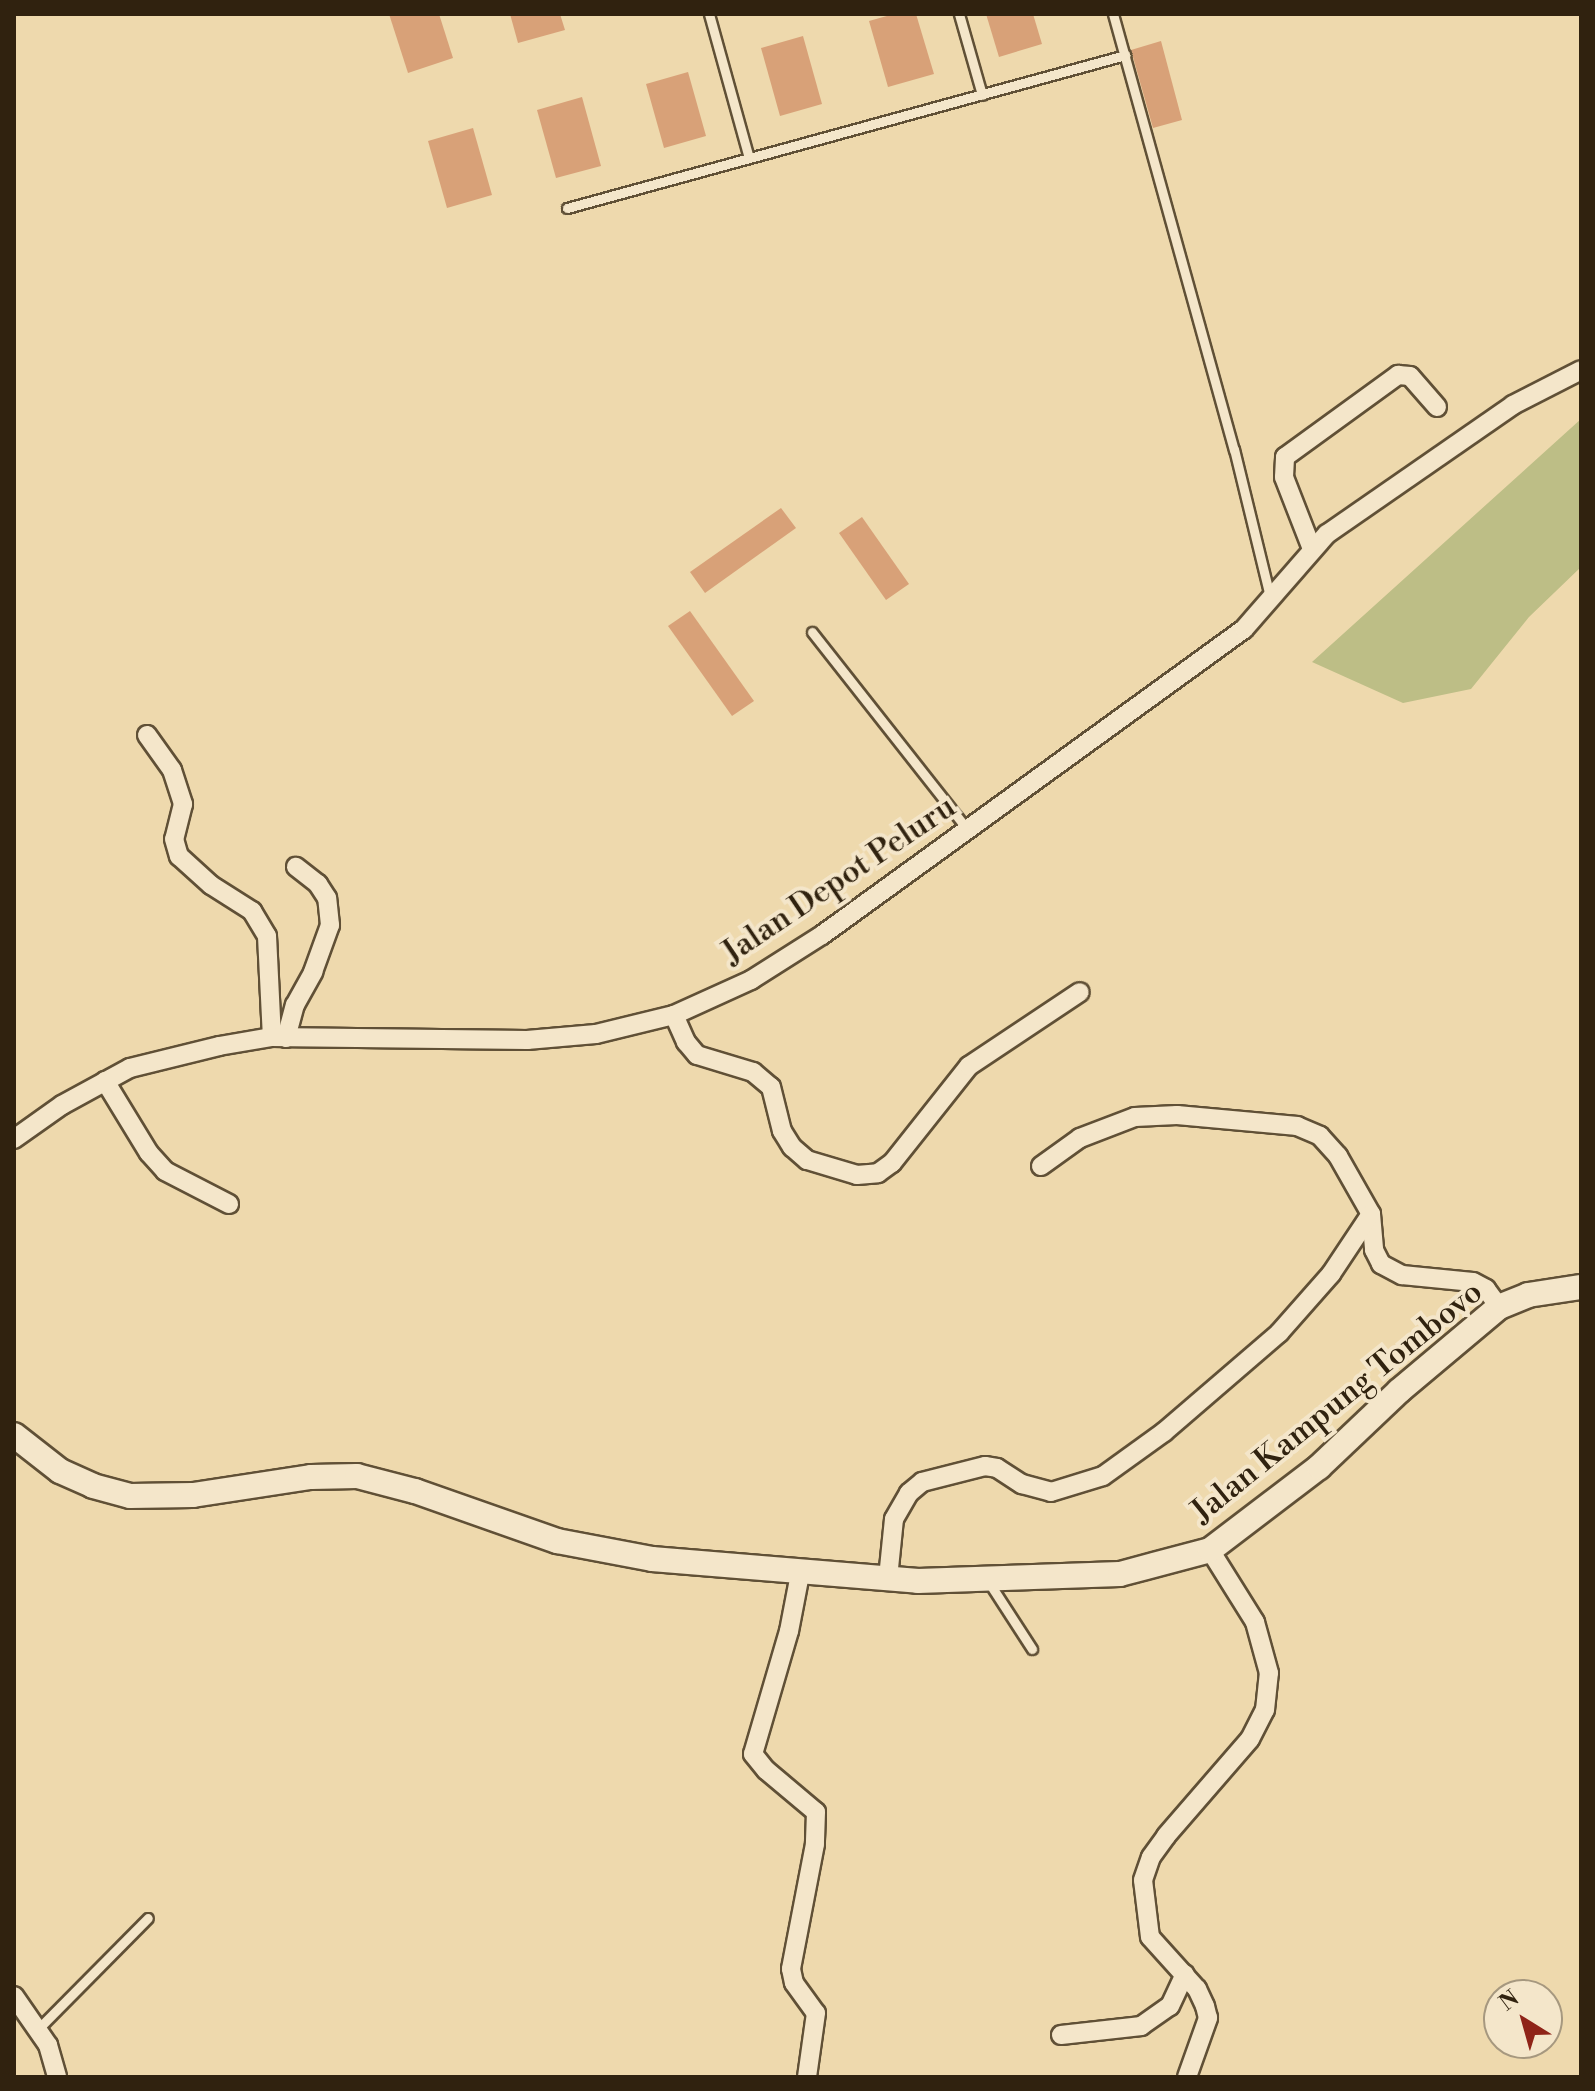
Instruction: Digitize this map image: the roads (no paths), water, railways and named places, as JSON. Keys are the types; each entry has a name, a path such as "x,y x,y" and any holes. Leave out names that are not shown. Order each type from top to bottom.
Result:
{"street":[{"name":"Jalan Depot Peluru","path":"14,1139 62,1105 130,1068 176,1056 279,1038 527,1040 596,1034 674,1015 751,980 822,935 1244,629 1327,534 1513,405 1581,370"},
{"path":"1312,549 1284,477 1285,457 1398,375 1410,376 1437,407"},
{"path":"147,735 172,770 183,804 174,839 179,856 211,885 252,911 267,936 279,1038"},
{"path":"279,1038 313,972 330,925 327,898 318,884 296,867"},
{"path":"674,1015 686,1042 697,1055 753,1072 771,1087 782,1131 799,1153 834,1171 857,1175 878,1173 892,1163 969,1066 1080,992"},
{"path":"105,1081 149,1153 165,1171 229,1204"},
{"path":"1041,1166 1080,1138 1135,1117 1189,1115 1297,1126 1320,1136 1330,1146 1371,1214 1377,1259 1389,1270 1473,1282 1486,1289 1499,1307"},
{"path":"888,1578 894,1519 909,1493 922,1482 985,1466 997,1468 1022,1484 1051,1492 1103,1476 1164,1432 1279,1333 1331,1274 1371,1214"},
{"name":"Jalan Kampung Tombovo","path":"14,1435 60,1471 93,1486 130,1496 193,1495 311,1477 357,1476 383,1480 586,1548 800,1574 987,1579 1120,1574 1210,1550 1319,1467 1409,1382 1499,1307 1528,1295 1581,1287"},
{"path":"1187,2077 1208,2018 1201,1997 1185,1974 1166,1959 1150,1937 1143,1880 1151,1857 1166,1836 1250,1739 1265,1710 1269,1673 1255,1622 1210,1550"},
{"path":"800,1574 787,1642 753,1754 766,1770 816,1812 815,1844 791,1969 794,1983 816,2013 807,2077"},
{"path":"1061,2035 1141,2026 1157,2018 1170,2006 1185,1974"},
{"path":"14,1996 48,2045 57,2077"}],"lane":[{"path":"709,14 749,158"},
{"path":"959,14 982,95"},
{"path":"1113,14 1234,449 1271,601"},
{"path":"567,208 1125,55"},
{"path":"812,632 967,829"},
{"path":"987,1579 1032,1649"},
{"path":"38,2029 148,1918"}]}
